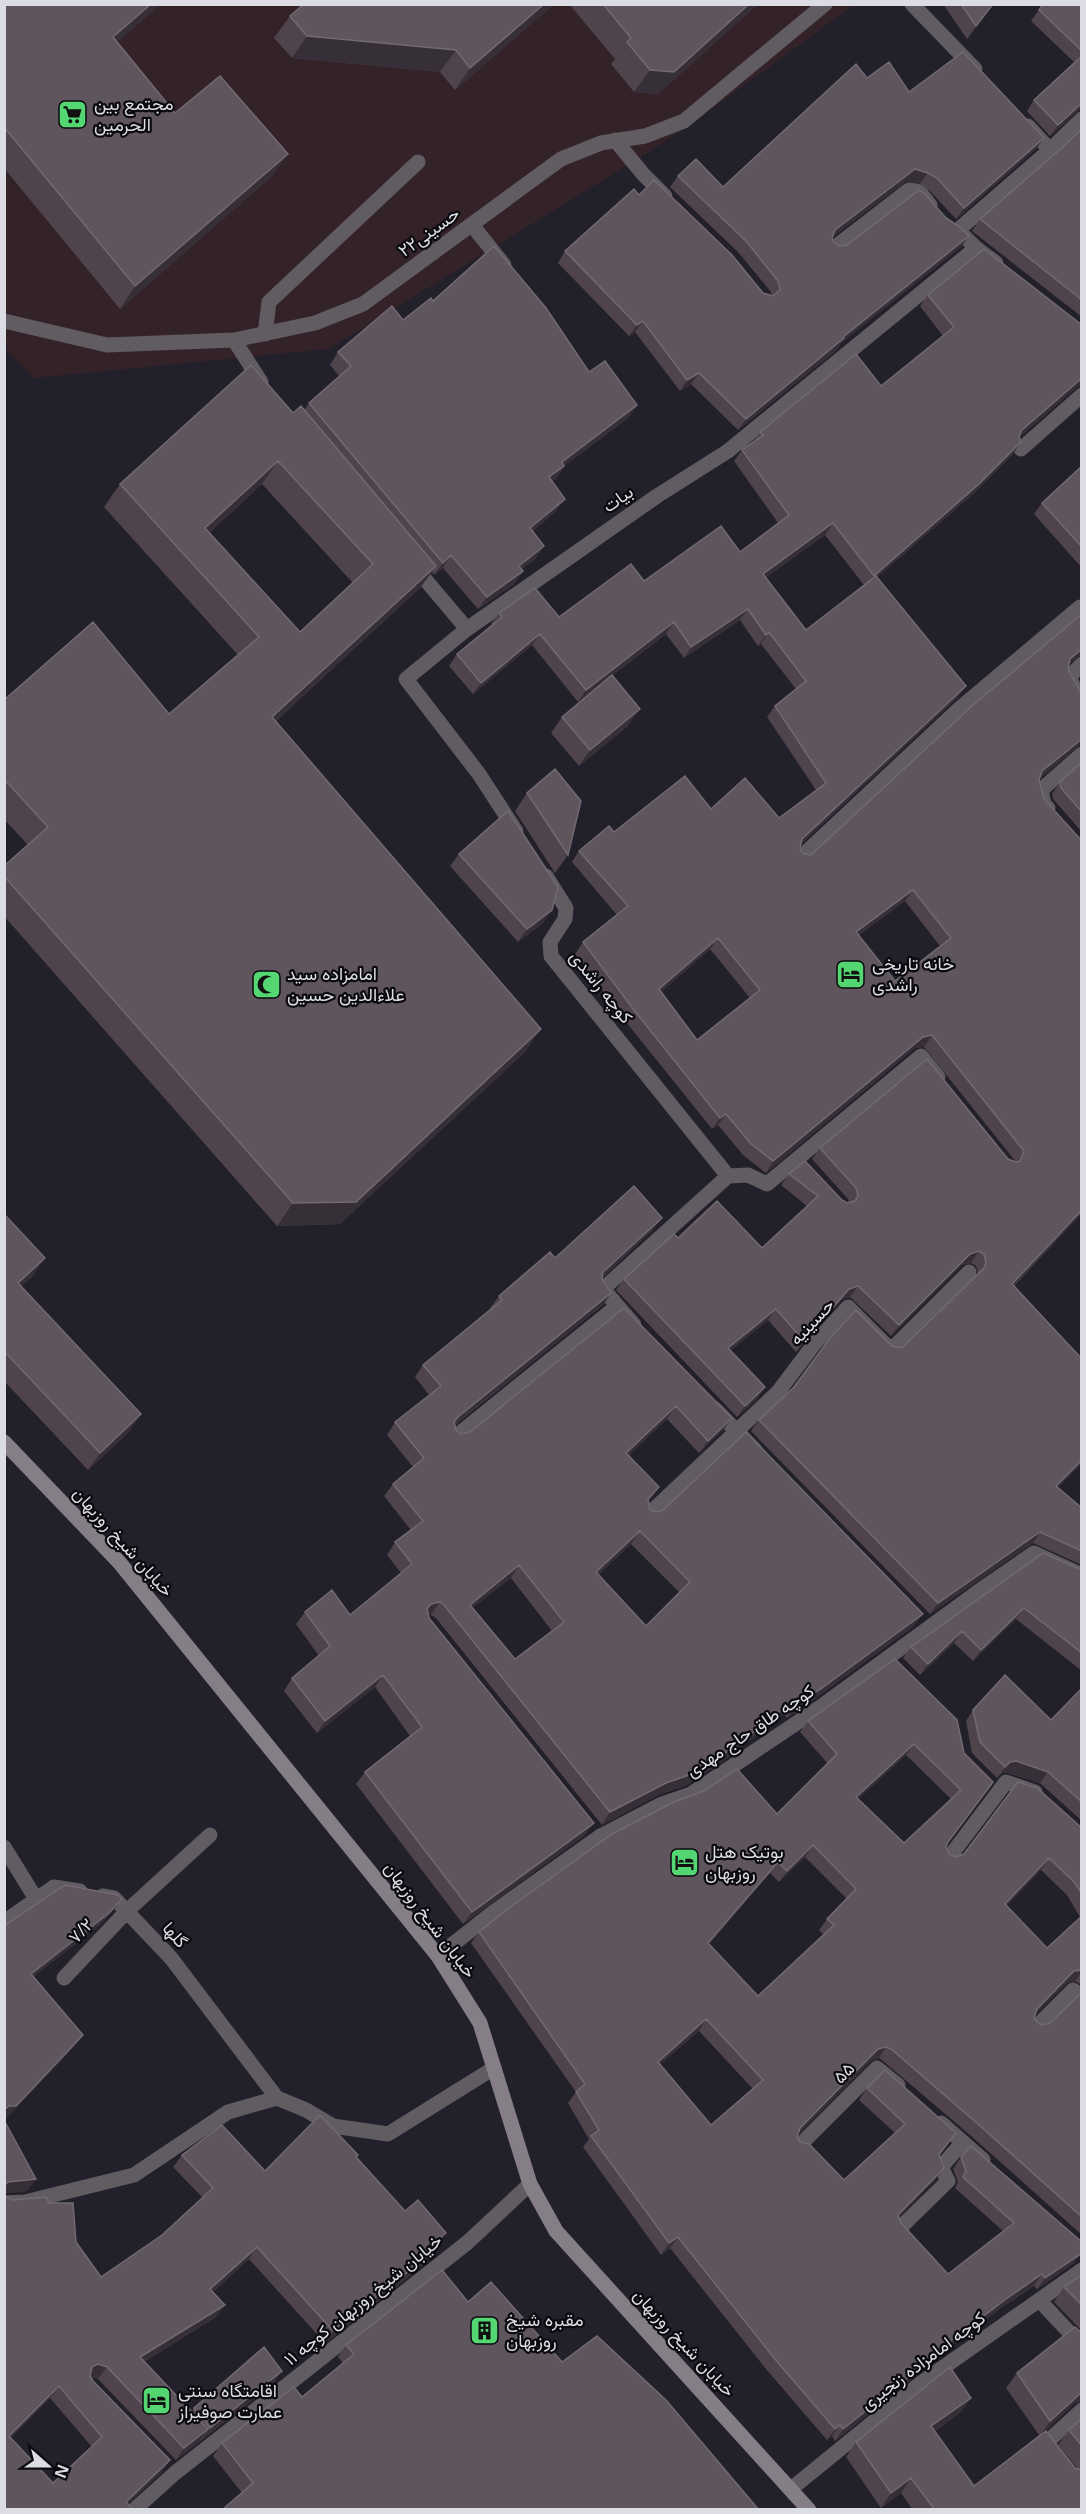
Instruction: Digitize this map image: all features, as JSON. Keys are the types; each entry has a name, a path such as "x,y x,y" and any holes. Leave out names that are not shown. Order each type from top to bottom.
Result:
{"street":[{"name":"حسینی۲۲","path":"4,321 107,345 234,340 315,323 363,304 561,159 601,143 645,136 684,121 825,4"},
{"path":"912,4 982,77"},
{"path":"1020,117 1050,150"},
{"path":"958,230 1050,150 1082,118"},
{"path":"615,140 643,174 675,204"},
{"path":"265,334 269,302 418,162"},
{"path":"834,248 909,190 920,192 949,227 958,230 1011,276"},
{"path":"472,225 515,279"},
{"name":"بیات","path":"467,629 657,496 728,451 976,248"},
{"path":"234,340 268,393"},
{"path":"1021,449 1082,395"},
{"path":"400,550 467,629 406,679 479,774 522,841"},
{"path":"801,857 959,709 1080,607 1082,609"},
{"path":"1082,664 1069,677 1082,703"},
{"path":"1059,821 1044,804 1041,790 1082,754"},
{"name":"کوچه راشدی","path":"535,860 566,908 565,919 550,942 551,956 728,1176"},
{"path":"648,1340 616,1307 603,1289 728,1176 748,1175 766,1184 921,1056 950,1092"},
{"path":"797,1158 811,1174"},
{"name":"حسینیه","path":"737,1432 778,1392 815,1343 849,1307 891,1350 969,1272"},
{"path":"455,1437 616,1307"},
{"path":"705,1399 762,1457"},
{"path":"648,1515 737,1432"},
{"name":"خیابان شیخ روزبهان","path":"4,1442 119,1562 438,1956 480,2023 530,2184 556,2231 808,2509"},
{"name":"کوچه طاق حاج مهدی","path":"438,1956 595,1833 691,1794 893,1662 925,1623 1034,1553 1082,1575"},
{"path":"985,1779 997,1792"},
{"path":"948,1858 1006,1782 1034,1791 1050,1806"},
{"name":"۷/۲","path":"64,1978 127,1911 210,1835"},
{"path":"4,1847 36,1899"},
{"name":"گلها","path":"4,1922 54,1887 114,1898 171,1958 277,2098"},
{"path":"1036,2027 1073,1990 1082,1997"},
{"name":"۵۵","path":"799,2146 877,2067 911,2097"},
{"path":"4,2203 25,2202 40,2192 134,2175 228,2112 277,2098 306,2110 333,2126 388,2134 494,2068"},
{"path":"928,2112 997,2173"},
{"path":"900,2228 948,2181 941,2167 963,2142"},
{"name":"خیابان شیخ روزبهان کوچه ۱۱","path":"134,2510 172,2469 281,2390 468,2242 530,2184"},
{"name":"کوچه امامزاده زنجیری","path":"791,2489 921,2383 1082,2270"},
{"path":"1039,2300 1082,2346"},
{"path":"1059,2460 1045,2444 1082,2410"}],"shaded area":[{"path":"5,5 854,5 687,127 329,349 34,378 5,348"}],"building":[{"name":"مجتمع بین الحرمین","path":"4,4 151,4 113,37 175,113 220,76 288,154 135,286 4,127"},
{"path":"304,4 544,4 470,68 456,50 307,36 290,16"},
{"path":"603,4 749,4 674,72 650,70 627,42 631,38"},
{"path":"961,4 993,4 976,26"},
{"path":"1043,4 1082,4 1082,51 1039,10"},
{"path":"963,52 1044,138 964,208 937,178 915,169 835,230 832,238 834,242 839,246 847,245 919,190 946,218 969,236 843,337 746,419 699,373 687,380 643,321 637,325 565,251 634,189 639,195 654,180 732,255 763,293 773,296 780,290 778,281 746,241 678,176 696,159 723,187 856,64 867,78 889,62 909,92"},
{"path":"1082,56 1082,103 1058,125 1034,100"},
{"path":"1082,129 1082,300 980,219"},
{"path":"494,246 546,308 589,372 605,361 637,405 562,462 564,466 549,477 565,499 530,528 544,546 519,566 523,571 487,597 451,555 443,563 309,403 351,366 338,352 392,306 403,320 431,298 433,301"},
{"path":"984,249 1082,325 1082,378 1022,430 1019,436 1021,442 979,484 874,576 833,523 763,574 806,630 876,576 966,686 802,839 800,848 802,853 811,855 973,705 1082,614 1082,649 1070,659 1068,669 1082,695 1082,739 1042,771 1039,780 1044,799 1082,841 1082,1210 1012,1284 1082,1359 1082,1460 1056,1486 1082,1508 1082,1551 1040,1532 938,1603 759,1420 794,1387 830,1338 856,1310 892,1346 902,1348 984,1268 986,1263 984,1254 979,1251 970,1254 899,1325 858,1286 849,1289 804,1341 776,1309 728,1348 765,1387 745,1406 624,1279 674,1234 678,1238 717,1201 762,1248 818,1196 789,1174 805,1161 842,1200 847,1203 855,1201 858,1196 856,1188 820,1148 927,1059 1008,1159 1020,1161 1024,1151 932,1035 923,1037 773,1161 751,1144 726,1114 720,1118 583,942 628,906 579,851 609,826 614,832 685,776 711,809 745,778 779,818 826,783 775,706 806,681 769,632 766,635 748,609 691,647 674,622 586,690 540,634 481,683 457,654 502,617 499,613 535,588 559,617 631,564 644,581 721,526 740,552 789,515 742,450 763,435 760,432 856,354 881,386 954,327 928,295","holes":["913,890 951,938 895,981 856,932","718,938 760,990 697,1040 659,989"]},
{"name":"امامزاده سید علاءالدین حسین","path":"251,365 293,413 301,406 436,566 272,717 541,1029 356,1202 293,1203 4,876 4,866 48,827 4,779 4,700 93,622 169,714 259,637 120,484","holes":["278,461 373,564 300,632 205,528"]},
{"path":"1082,466 1082,547 1042,503"},
{"path":"612,675 640,709 590,750 562,717"},
{"path":"1082,762 1082,812 1061,788 1060,782"},
{"path":"555,769 581,801 568,855 527,793"},
{"path":"508,811 558,887 552,910 527,929 459,854"},
{"path":"634,1186 662,1218 603,1272 602,1279 611,1293 458,1417 454,1422 456,1430 461,1434 470,1432 624,1308 732,1418 708,1441 676,1406 626,1453 659,1487 648,1499 650,1510 658,1512 663,1510 746,1432 923,1614 822,1688 796,1705 792,1702 740,1743 695,1773 666,1783 610,1812 444,1605 440,1602 431,1604 427,1609 429,1618 594,1823 472,1912 365,1772 422,1727 383,1675 325,1721 292,1678 330,1646 305,1612 332,1590 350,1615 412,1564 395,1542 423,1521 393,1484 424,1458 395,1422 441,1386 423,1365 502,1300 499,1296 550,1252 555,1258","holes":["640,1531 690,1582 646,1626 596,1572","519,1565 564,1622 515,1659 470,1605"]},
{"path":"4,1214 45,1258 18,1283 141,1414 100,1453 4,1351"},
{"path":"1043,1553 1082,1570 1082,1653 1024,1608 981,1650 962,1631 928,1664 911,1647"},
{"path":"895,1659 957,1720 964,1753 993,1782 948,1842 946,1847 950,1855 955,1857 964,1854 1018,1782 1037,1788 1082,1828 1082,1894 1075,1883 1049,1858 1005,1904 1047,1948 1082,1916 1082,1970 1074,1971 1037,2009 1034,2018 1042,2025 1050,2023 1082,1992 1082,2217 978,2124 886,2047 878,2049 800,2128 797,2137 800,2142 809,2144 844,2180 905,2124 867,2088 885,2070 956,2133 939,2154 944,2168 898,2215 901,2223 948,2274 1014,2223 963,2177 966,2171 961,2157 971,2146 1082,2242 1082,2253 1045,2278 1042,2274 1006,2299 935,2353 936,2355 843,2429 840,2425 835,2429 774,2358 678,2237 669,2243 591,2136 599,2130 576,2092 585,2084 479,1932 612,1834 674,1802 704,1791 737,1769 777,1814 837,1754 808,1721","holes":["914,1744 961,1790 904,1843 856,1797","813,1845 856,1889 827,1919 834,1925 758,1996 708,1943 778,1862 787,1871","706,2019 763,2080 711,2125 658,2062"]},
{"path":"1005,1675 1051,1720 1082,1688 1082,1802 1048,1772 1016,1761 1010,1762 1005,1767 980,1742 973,1710"},
{"path":"65,1885 118,1895 122,1899 109,1913 31,1974 83,2035 16,2106 9,2106 4,2110 4,1926"},
{"path":"320,2115 358,2155 356,2157 405,2211 418,2200 446,2233 426,2250 429,2255 333,2331 257,2247 210,2289 225,2305 140,2357 208,2429 184,2448 107,2367 98,2364 92,2367 90,2376 93,2381 170,2460 126,2502 133,2510 4,2510 4,2194 13,2200 46,2197 49,2203 73,2203 76,2242 101,2277 162,2235 213,2188 182,2155 222,2125 265,2171","holes":["59,2386 102,2437 53,2483 9,2436"]},
{"path":"4,2120 36,2179 8,2182 4,2186"},
{"path":"442,2270 468,2302 491,2282 562,2362 597,2336 666,2400 759,2510 222,2510 253,2483 222,2443 294,2387 302,2397 354,2354 346,2345"},
{"path":"1082,2275 1082,2305 1064,2287"},
{"path":"1075,2327 1082,2333 1082,2392 1050,2421 1017,2373"},
{"path":"264,2347 282,2371 210,2428 194,2408"},
{"path":"950,2367 971,2398 931,2426 974,2486 1046,2431 1075,2468 1082,2470 1082,2510 935,2510 911,2478 891,2493 856,2442"},
{"path":"1082,2418 1082,2446 1069,2430"}],"place":[{"name":"مجتمع بین الحرمین","path":"73,114"},
{"name":"خانه تاریخی راشدی","path":"851,974"},
{"name":"امامزاده سید علاءالدین حسین","path":"266,984"},
{"name":"بوتیک هتل روزبهان","path":"684,1862"},
{"name":"مقبره شیخ روزبهان","path":"485,2330"},
{"name":"اقامتگاه سنتی عمارت صوفیراز","path":"157,2401"}]}
